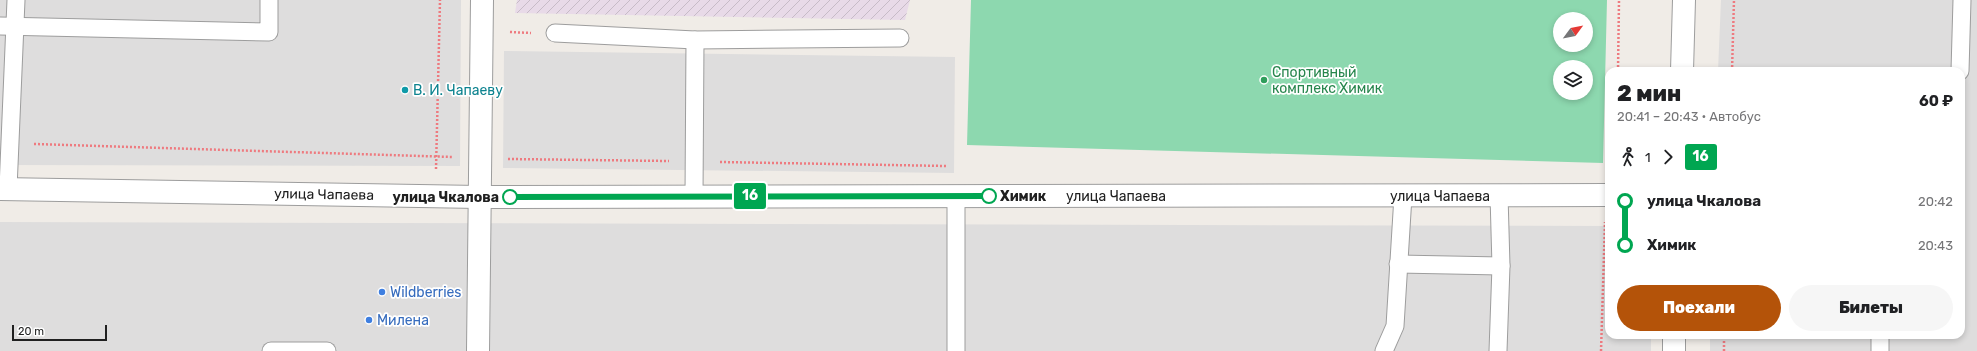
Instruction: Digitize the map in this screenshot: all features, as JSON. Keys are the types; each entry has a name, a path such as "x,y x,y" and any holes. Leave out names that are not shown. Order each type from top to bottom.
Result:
{"street":[{"path":"478,351 482,0"},
{"path":"1682,67 1684,0"},
{"name":"улица Чапаева","path":"4,189 479,197 1605,195"},
{"path":"1674,339 1674,351"}],"lane":[{"path":"4,189 10,143 7,27 16,0"},
{"path":"7,27 269,32 269,0"},
{"path":"1960,67 1962,0"},
{"path":"555,33 695,40 900,38"},
{"path":"694,196 695,40"},
{"path":"956,196 956,351"},
{"path":"1384,351 1395,326 1403,196"},
{"path":"1498,351 1501,266 1499,196"},
{"path":"1398,264 1501,266"},
{"path":"1880,339 1880,351"},
{"path":"271,351 327,351"}],"path":[{"path":"435,196 440,0"},
{"path":"1618,67 1619,0"},
{"path":"1732,67 1734,0"},
{"path":"481,32 555,33"},
{"path":"10,143 436,157 948,166"},
{"path":"1601,351 1605,262"},
{"path":"1724,339 1724,351"}],"shaded area":[{"path":"0,0 461,0 460,166 0,165"},
{"path":"517,0 910,0 905,20 515,13"},
{"path":"1721,0 1977,0 1977,351 1710,351 1710,339 1965,339 1965,67 1718,67"},
{"path":"504,51 955,57 954,173 503,168"},
{"path":"0,222 1605,226 1605,339 1651,339 1651,351 0,351"}],"green space":[{"name":"Спортивный комплекс Химик","path":"971,0 1607,0 1603,163 967,145"}],"bus line":[{"name":"16","path":"510,197 989,196"}],"place":[{"name":"Спортивный комплекс Химик","path":"1264,80"},
{"name":"В. И. Чапаеву","path":"405,90"},
{"name":"Химик","path":"989,196"},
{"name":"улица Чкалова","path":"510,197"},
{"name":"Wildberries","path":"382,292"},
{"name":"Милена","path":"369,320"}]}
